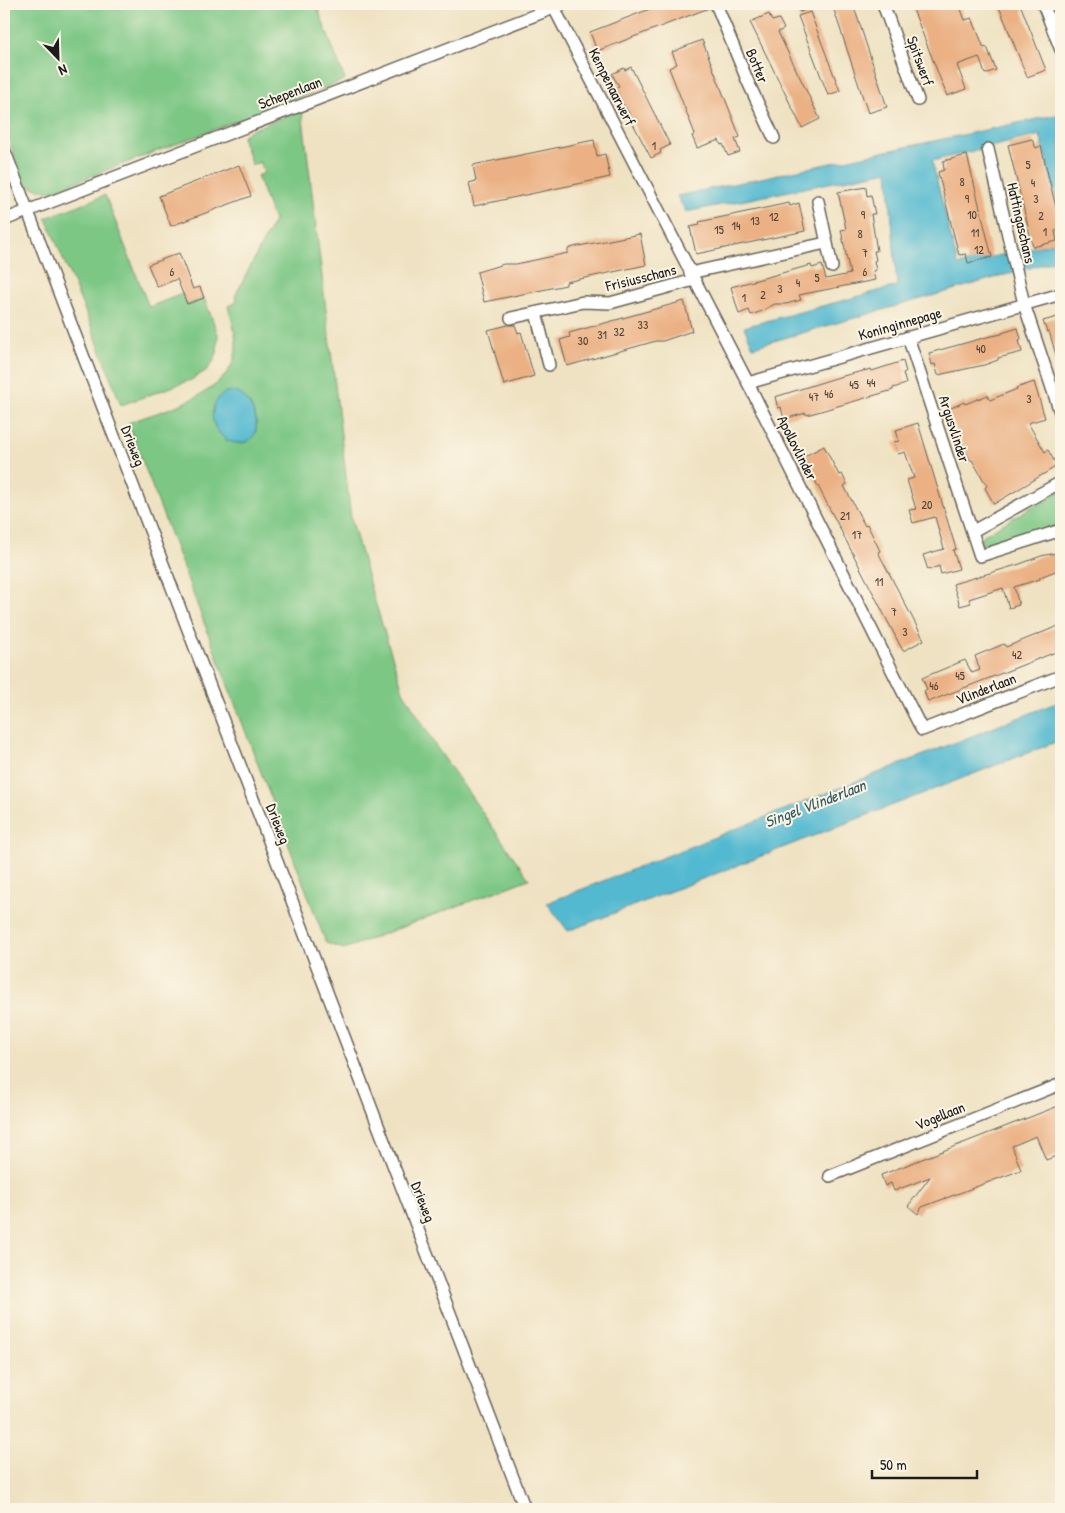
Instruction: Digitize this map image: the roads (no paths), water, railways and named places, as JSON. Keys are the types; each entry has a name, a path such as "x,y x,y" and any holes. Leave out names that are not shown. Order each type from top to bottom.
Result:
{"street":[{"name":"Botter","path":"716,4 748,82 774,138"},
{"name":"Spitswerf","path":"883,4 918,100"},
{"path":"1043,4 1061,50"},
{"name":"Kempenaarwerf","path":"559,6 643,180"},
{"name":"Schepenlaan","path":"4,220 559,6"},
{"name":"Drieweg","path":"4,149 525,1509"},
{"name":"Hattingaschans","path":"988,149 1024,304"},
{"name":"Apollovlinder","path":"643,180 748,383 922,730"},
{"path":"818,201 832,267"},
{"name":"Frisiusschans","path":"511,318 583,302 610,303 692,276 826,244"},
{"name":"Koninginnepage","path":"748,383 1061,294"},
{"path":"1024,304 1061,415"},
{"path":"536,312 549,365"},
{"name":"Argusvlinder","path":"908,337 980,556 1061,530"},
{"path":"973,532 1061,482"},
{"name":"Vlinderlaan","path":"922,730 1061,676"},
{"name":"Vogellaan","path":"830,1176 1061,1084"}],"water":[{"path":"1060,114 1061,218 1040,135 932,161 958,265 1061,241 1061,259 753,347 744,327 897,286 888,171 686,212 677,196"},
{"path":"226,392 242,395 252,408 256,419 256,429 252,438 243,443 233,442 223,437 218,432 213,420 212,413 216,401"},
{"name":"Singel Vlinderlaan","path":"1061,701 1061,740 568,931 547,903"}]}
